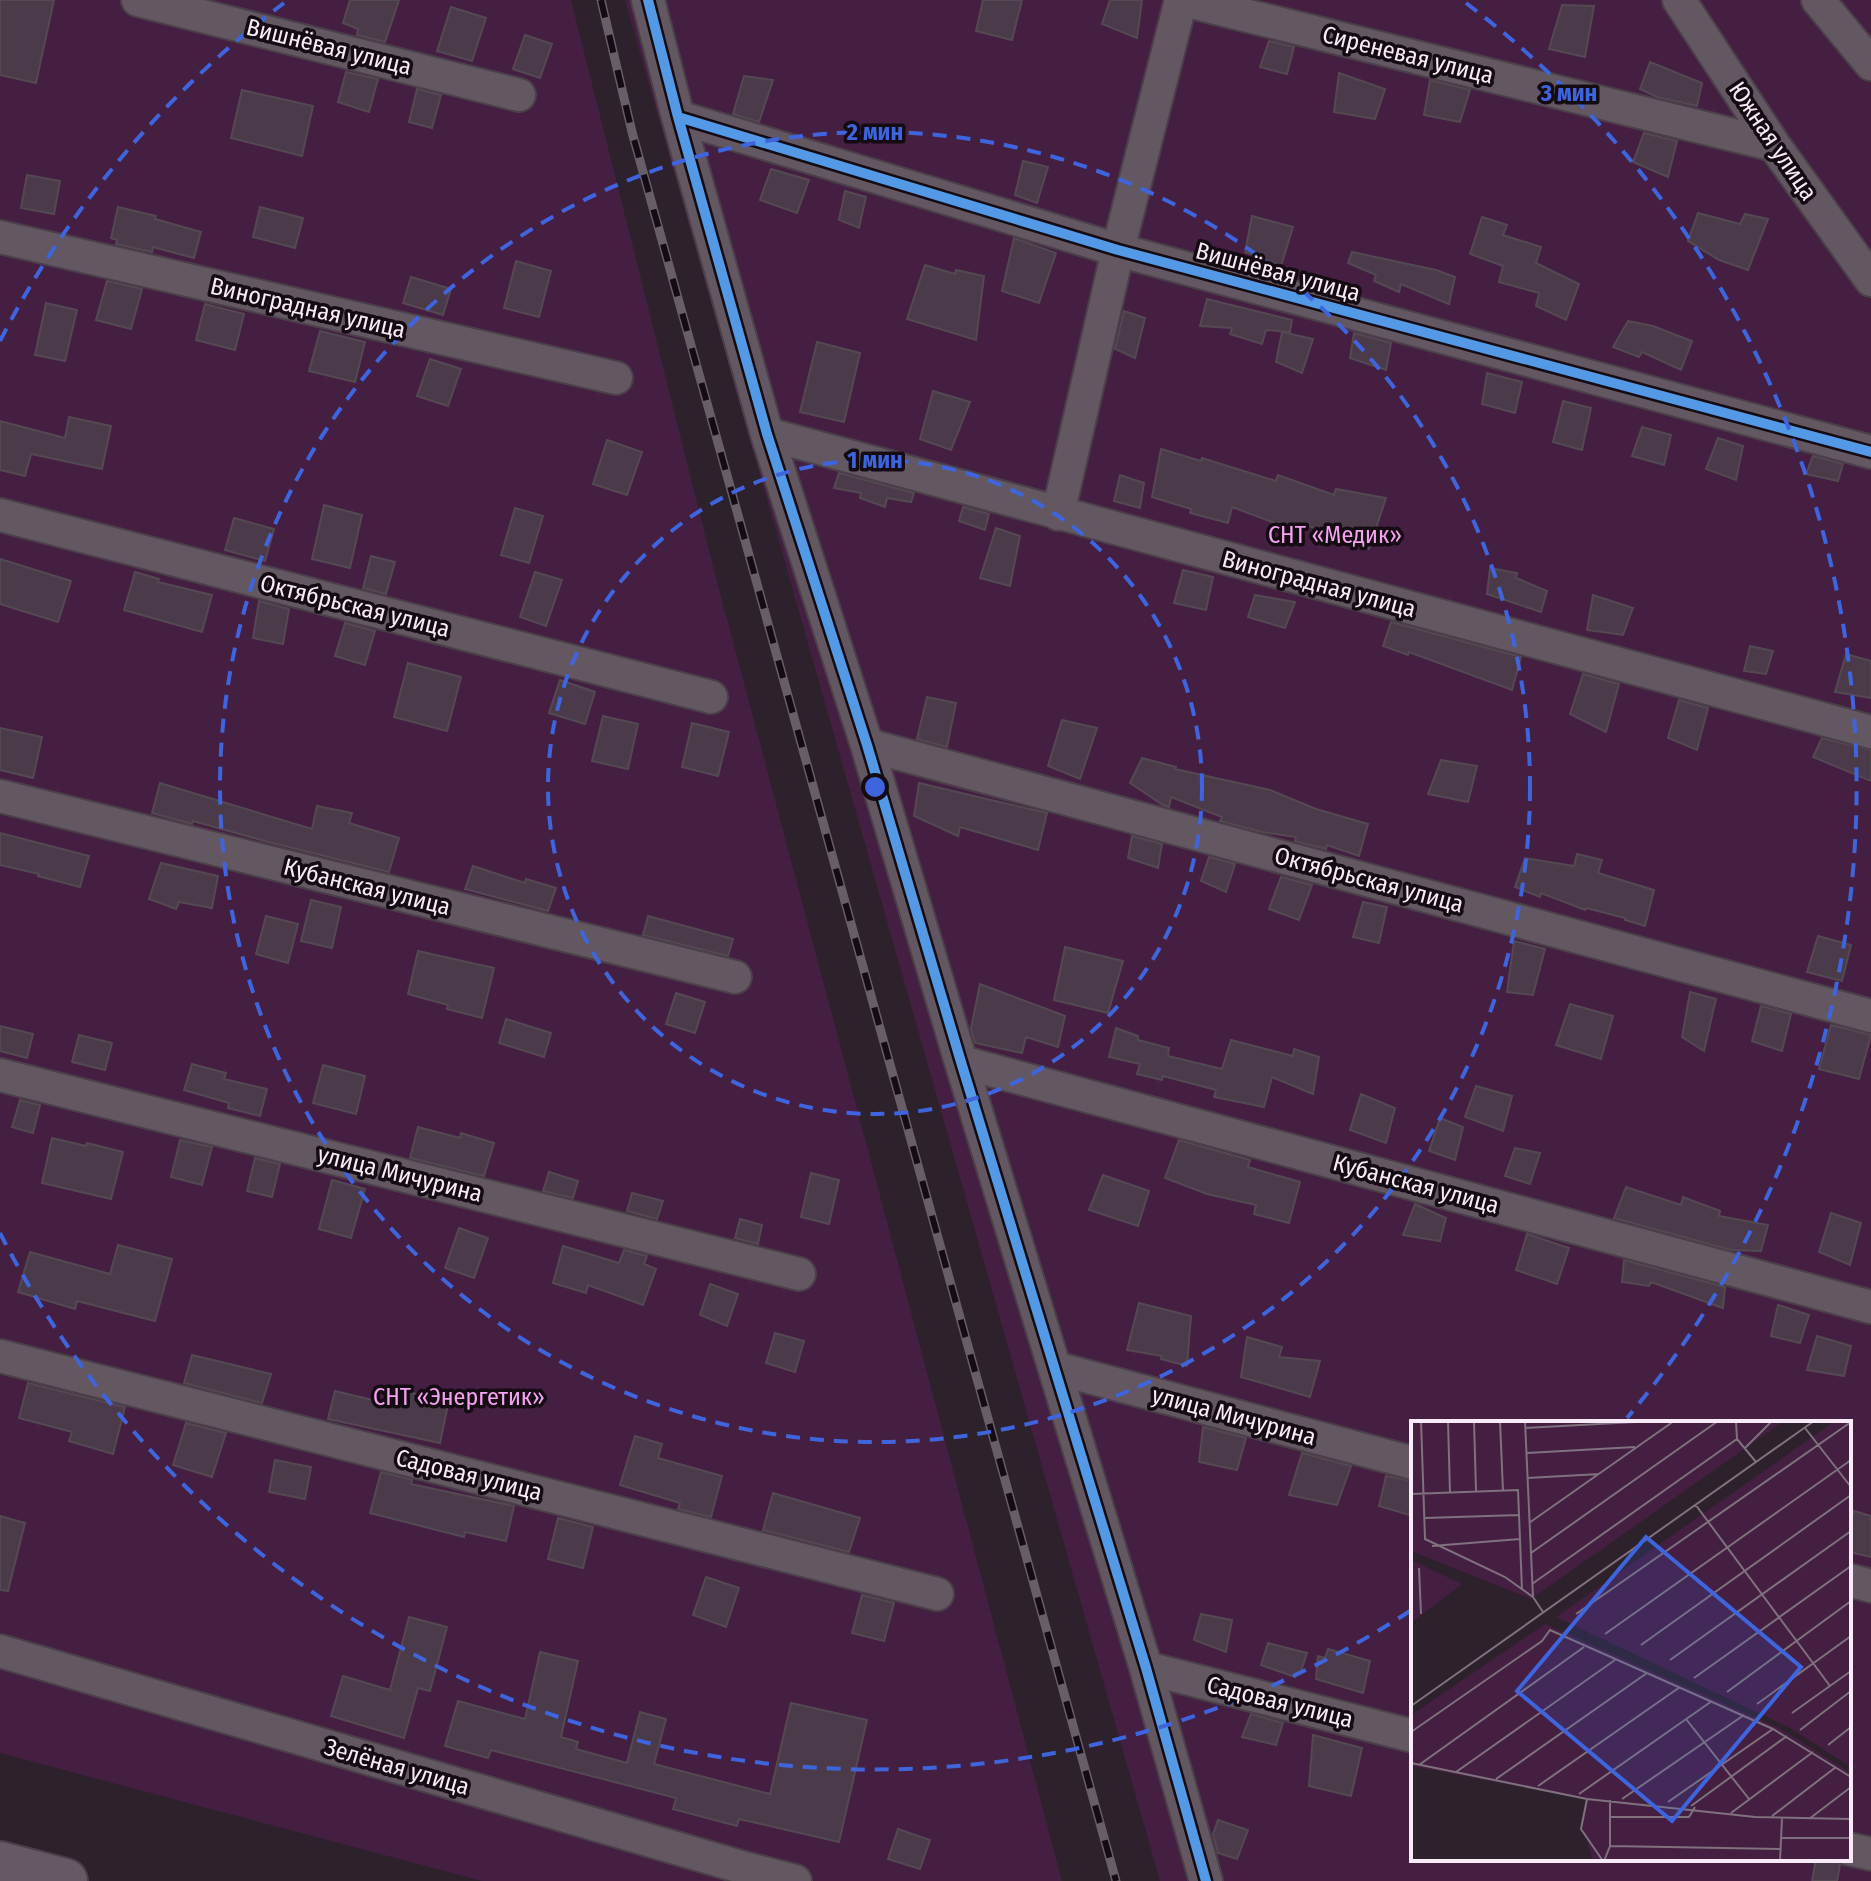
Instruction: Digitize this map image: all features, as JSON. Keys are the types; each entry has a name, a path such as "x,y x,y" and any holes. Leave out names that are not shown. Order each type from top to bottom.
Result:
{"highway":[{"path":"0,1864 65,1881"}],"street":[{"name":"Вишнёвая улица","path":"138,0 519,95"},
{"path":"648,0 767,434 867,745 1146,1668 1206,1881"},
{"path":"1058,514 1118,250 1182,0"},
{"name":"Сиреневая улица","path":"1182,0 1774,145"},
{"name":"Южная улица","path":"1679,0 1774,145 1871,280"},
{"path":"1818,0 1871,64"},
{"name":"Вишнёвая улица","path":"678,117 1118,250 1871,452"},
{"name":"Виноградная улица","path":"0,237 616,378"},
{"name":"Виноградная улица","path":"767,434 1871,732"},
{"name":"Октябрьская улица","path":"0,515 711,697"},
{"name":"Октябрьская улица","path":"867,745 1871,1016"},
{"name":"Кубанская улица","path":"0,796 735,977"},
{"name":"Кубанская улица","path":"961,1062 1871,1307"},
{"name":"улица Мичурина","path":"0,1075 799,1274"},
{"name":"Садовая улица","path":"0,1356 937,1594"},
{"name":"улица Мичурина","path":"1055,1368 1411,1462"},
{"path":"1851,1581 1871,1586"},
{"name":"Зелёная улица","path":"0,1651 795,1881"},
{"name":"Садовая улица","path":"1146,1668 1411,1735"},
{"path":"1851,1849 1871,1854"}],"green space":[{"name":"СНТ «Энергетик»","path":"0,0 571,0 715,574 1062,1881 482,1881 0,1753"},
{"name":"СНТ «Медик»","path":"625,0 1871,0 1871,1881 1160,1881"}],"building":[{"path":"0,0 54,0 36,83 0,75"},
{"path":"350,0 399,0 385,42 357,35 358,29 343,23"},
{"path":"983,0 1022,0 1012,40 976,31"},
{"path":"1110,0 1142,0 1137,38 1102,24"},
{"path":"1562,5 1594,6 1585,57 1549,49"},
{"path":"451,7 486,18 472,61 437,51"},
{"path":"525,35 552,44 540,78 513,69"},
{"path":"1269,41 1294,47 1287,74 1260,67"},
{"path":"1650,62 1702,83 1697,106 1657,97 1640,89"},
{"path":"346,72 378,79 369,112 338,102"},
{"path":"1339,73 1385,89 1375,119 1334,112"},
{"path":"744,76 773,80 759,122 733,114"},
{"path":"1430,80 1470,90 1460,122 1424,115"},
{"path":"417,89 441,95 432,128 409,122"},
{"path":"242,90 313,106 302,156 231,138"},
{"path":"1644,133 1677,141 1668,177 1633,162"},
{"path":"1023,161 1048,167 1037,203 1015,195"},
{"path":"771,169 809,180 797,213 760,200"},
{"path":"27,175 60,181 54,214 21,208"},
{"path":"845,191 866,197 859,228 839,220"},
{"path":"118,207 201,232 194,258 153,247 152,252 116,244 117,240 111,238"},
{"path":"260,207 303,218 295,248 253,237"},
{"path":"1698,213 1740,224 1745,214 1768,219 1748,270 1719,260 1688,241"},
{"path":"1252,216 1293,227 1281,266 1245,252"},
{"path":"1482,217 1507,225 1503,235 1541,247 1536,263 1579,284 1566,320 1536,306 1539,293 1499,282 1503,266 1470,254"},
{"path":"1014,238 1056,253 1039,303 1002,291"},
{"path":"1352,252 1455,277 1449,304 1401,284 1399,292 1374,281 1376,275 1348,263"},
{"path":"516,261 551,271 539,317 504,308"},
{"path":"925,265 955,274 956,270 984,276 976,340 907,319"},
{"path":"411,277 451,289 443,315 403,303"},
{"path":"107,281 142,289 131,329 96,320"},
{"path":"1207,299 1292,320 1290,332 1266,330 1262,344 1230,334 1232,328 1200,326"},
{"path":"46,303 77,310 65,361 35,355"},
{"path":"205,304 244,314 235,350 196,340"},
{"path":"1124,311 1145,318 1135,358 1115,349"},
{"path":"1628,321 1653,326 1692,341 1681,370 1642,352 1639,357 1613,347"},
{"path":"320,331 365,342 355,382 309,371"},
{"path":"1282,332 1313,339 1302,373 1276,362"},
{"path":"1354,333 1391,343 1386,370 1350,358"},
{"path":"817,342 860,353 844,422 800,412"},
{"path":"430,359 461,369 448,406 417,396"},
{"path":"1487,373 1522,382 1515,413 1482,404"},
{"path":"933,391 970,402 951,450 920,439"},
{"path":"1563,401 1591,408 1582,450 1553,442"},
{"path":"69,417 111,426 102,469 31,454 25,476 0,470 0,421 65,438"},
{"path":"1642,427 1671,435 1664,465 1632,456"},
{"path":"1718,438 1743,446 1736,480 1706,469"},
{"path":"607,440 642,452 627,495 593,484"},
{"path":"1161,449 1276,481 1278,475 1334,495 1336,489 1386,498 1369,549 1306,525 1304,534 1232,507 1228,523 1190,513 1191,509 1152,497"},
{"path":"1813,456 1843,464 1838,481 1806,474"},
{"path":"839,473 914,493 911,502 887,498 885,507 860,498 861,493 834,488"},
{"path":"1120,475 1144,483 1140,508 1114,501"},
{"path":"324,505 362,515 350,568 312,559"},
{"path":"963,507 989,514 985,530 959,521"},
{"path":"515,508 543,516 529,563 501,555"},
{"path":"234,518 274,529 265,561 225,550"},
{"path":"996,528 1020,536 1010,586 980,578"},
{"path":"371,556 395,562 386,594 363,588"},
{"path":"0,559 71,581 58,622 0,604"},
{"path":"1490,568 1517,573 1516,578 1547,591 1541,612 1487,594"},
{"path":"1183,570 1213,577 1206,610 1174,603"},
{"path":"135,572 159,579 158,582 212,595 202,632 124,610"},
{"path":"535,572 562,580 546,626 520,617"},
{"path":"1255,595 1295,602 1285,628 1248,617"},
{"path":"1593,595 1633,608 1623,635 1587,630"},
{"path":"259,601 289,609 283,644 253,638"},
{"path":"1391,622 1521,657 1512,690 1409,652 1408,655 1383,646"},
{"path":"345,623 375,631 365,665 335,656"},
{"path":"1750,646 1773,651 1766,674 1744,671"},
{"path":"1846,654 1871,661 1871,698 1835,692"},
{"path":"408,663 461,677 447,731 394,717"},
{"path":"1583,674 1619,684 1606,732 1570,714"},
{"path":"560,680 595,692 585,724 549,713"},
{"path":"927,697 956,703 947,747 917,739"},
{"path":"1679,700 1708,708 1697,750 1668,738"},
{"path":"603,716 638,724 628,769 592,761"},
{"path":"1062,720 1097,728 1080,779 1048,766"},
{"path":"692,723 729,732 718,776 682,767"},
{"path":"0,728 42,737 33,778 0,770"},
{"path":"1822,738 1871,750 1871,781 1813,757"},
{"path":"1142,758 1175,769 1270,790 1316,809 1368,824 1359,856 1327,845 1326,849 1295,841 1296,837 1220,821 1222,817 1171,797 1169,807 1163,805 1130,783"},
{"path":"1441,760 1477,766 1468,802 1428,794"},
{"path":"160,783 312,829 317,806 352,813 349,823 399,838 389,872 152,813"},
{"path":"919,783 1047,813 1038,850 960,827 958,836 914,816"},
{"path":"0,833 89,856 80,887 0,865"},
{"path":"1132,836 1162,844 1158,868 1128,858"},
{"path":"1577,854 1602,860 1598,873 1654,890 1645,926 1515,887 1525,858 1574,866"},
{"path":"1209,857 1235,864 1226,892 1201,881"},
{"path":"161,863 218,876 212,908 179,902 176,909 149,899"},
{"path":"473,866 525,883 526,879 556,888 548,911 465,889"},
{"path":"1281,877 1312,885 1299,920 1269,909"},
{"path":"311,900 341,907 332,948 301,941"},
{"path":"1363,902 1387,907 1379,943 1353,937"},
{"path":"266,916 298,924 288,963 256,954"},
{"path":"648,916 733,939 728,956 643,935"},
{"path":"1818,936 1851,945 1842,981 1807,972"},
{"path":"1514,941 1545,949 1533,995 1507,992"},
{"path":"1065,947 1123,961 1108,1013 1054,1000"},
{"path":"418,951 494,968 482,1018 408,994"},
{"path":"980,984 1065,1016 1058,1047 1026,1037 1022,1053 975,1043 971,1028"},
{"path":"1690,992 1716,999 1704,1051 1682,1037"},
{"path":"676,993 705,1002 695,1033 666,1024"},
{"path":"1570,1004 1613,1016 1601,1059 1556,1045"},
{"path":"1761,1006 1791,1014 1782,1051 1752,1041"},
{"path":"506,1019 551,1033 544,1057 499,1043"},
{"path":"1831,1025 1871,1035 1859,1079 1819,1069"},
{"path":"0,1026 33,1034 27,1058 0,1051"},
{"path":"1116,1028 1138,1036 1138,1040 1169,1048 1168,1056 1222,1069 1231,1040 1293,1056 1294,1049 1319,1057 1313,1094 1272,1077 1264,1107 1214,1097 1216,1090 1163,1076 1162,1080 1137,1074 1140,1064 1109,1057"},
{"path":"79,1035 112,1043 105,1070 72,1062"},
{"path":"192,1064 226,1073 224,1079 267,1089 260,1116 228,1108 229,1103 184,1090"},
{"path":"323,1065 365,1076 356,1114 313,1103"},
{"path":"1476,1086 1512,1096 1503,1131 1465,1117"},
{"path":"1361,1094 1395,1108 1386,1143 1350,1130"},
{"path":"20,1100 40,1105 33,1133 12,1127"},
{"path":"1440,1118 1463,1127 1455,1160 1429,1151"},
{"path":"418,1127 460,1138 461,1133 494,1143 484,1176 410,1158"},
{"path":"52,1138 123,1152 111,1199 42,1183"},
{"path":"180,1140 212,1147 202,1185 171,1177"},
{"path":"1179,1140 1250,1160 1248,1167 1300,1182 1289,1223 1254,1214 1256,1205 1207,1194 1165,1178"},
{"path":"1515,1148 1540,1153 1530,1184 1505,1176"},
{"path":"255,1158 280,1164 272,1197 247,1191"},
{"path":"549,1172 578,1181 573,1198 543,1191"},
{"path":"811,1173 839,1180 829,1224 801,1217"},
{"path":"1103,1175 1149,1191 1138,1226 1089,1210"},
{"path":"332,1180 365,1189 351,1238 319,1229"},
{"path":"1626,1187 1681,1205 1683,1197 1720,1211 1719,1216 1768,1225 1761,1251 1731,1250 1614,1218"},
{"path":"632,1193 663,1201 657,1219 627,1211"},
{"path":"1415,1204 1446,1218 1440,1241 1403,1235"},
{"path":"1831,1213 1861,1223 1850,1265 1819,1252"},
{"path":"740,1219 762,1225 758,1244 735,1238"},
{"path":"459,1228 488,1238 474,1278 445,1268"},
{"path":"1527,1234 1569,1248 1557,1284 1516,1270"},
{"path":"118,1245 172,1259 155,1321 77,1301 75,1309 18,1292 30,1252 110,1274"},
{"path":"563,1246 619,1263 624,1250 647,1256 644,1264 656,1269 643,1305 588,1285 586,1293 553,1283"},
{"path":"1624,1260 1725,1287 1723,1308 1651,1282 1649,1286 1622,1282"},
{"path":"710,1284 738,1294 727,1326 700,1315"},
{"path":"1139,1303 1191,1316 1187,1366 1161,1359 1162,1356 1127,1350"},
{"path":"1778,1305 1809,1315 1800,1343 1771,1336"},
{"path":"775,1333 804,1341 795,1372 766,1363"},
{"path":"1817,1336 1851,1346 1844,1376 1807,1370"},
{"path":"1247,1337 1282,1347 1279,1357 1320,1361 1310,1397 1241,1377"},
{"path":"192,1355 271,1374 262,1403 184,1383"},
{"path":"28,1383 125,1407 113,1454 69,1441 72,1432 19,1418"},
{"path":"335,1391 398,1406 401,1391 449,1400 440,1443 328,1419"},
{"path":"186,1423 226,1433 212,1477 173,1465"},
{"path":"1203,1427 1246,1438 1237,1470 1199,1462"},
{"path":"635,1436 662,1444 658,1458 722,1476 711,1517 678,1509 680,1503 620,1485"},
{"path":"1302,1453 1351,1466 1337,1505 1289,1495"},
{"path":"275,1460 311,1467 305,1499 269,1492"},
{"path":"381,1472 412,1480 411,1484 514,1506 506,1541 465,1532 464,1537 370,1513"},
{"path":"1386,1476 1411,1481 1411,1515 1379,1506"},
{"path":"773,1493 860,1518 849,1552 763,1530"},
{"path":"1854,1511 1871,1516 1871,1557 1851,1552"},
{"path":"0,1516 25,1523 8,1591 0,1590"},
{"path":"558,1518 593,1527 583,1568 548,1559"},
{"path":"706,1577 739,1588 726,1627 693,1615"},
{"path":"862,1595 894,1603 884,1641 852,1633"},
{"path":"1201,1614 1232,1620 1226,1652 1194,1640"},
{"path":"409,1617 447,1627 430,1691 418,1688 404,1738 331,1716 343,1676 390,1690"},
{"path":"1268,1643 1307,1653 1300,1674 1296,1673 1295,1677 1261,1665"},
{"path":"1328,1649 1370,1661 1363,1693 1316,1679 1318,1656 1325,1658"},
{"path":"540,1652 578,1661 561,1737 578,1742 576,1749 627,1763 640,1712 666,1719 654,1764 770,1794 791,1703 867,1720 839,1842 739,1819 737,1826 673,1809 676,1798 491,1750 488,1758 445,1746 458,1701 525,1719"},
{"path":"1251,1714 1283,1723 1276,1745 1242,1737"},
{"path":"1313,1735 1362,1748 1351,1796 1309,1786"},
{"path":"1218,1820 1248,1830 1237,1859 1218,1853 1213,1834"},
{"path":"898,1829 930,1840 920,1869 888,1859"},
{"path":"1816,1861 1835,1861 1840,1865 1837,1881 1812,1881"}],"railway":[{"path":"601,0 632,132 1116,1881"}],"cycle path":[{"path":"648,0 767,434 867,745 1146,1668 1206,1881"},
{"path":"678,117 1118,250 1871,452"}]}
